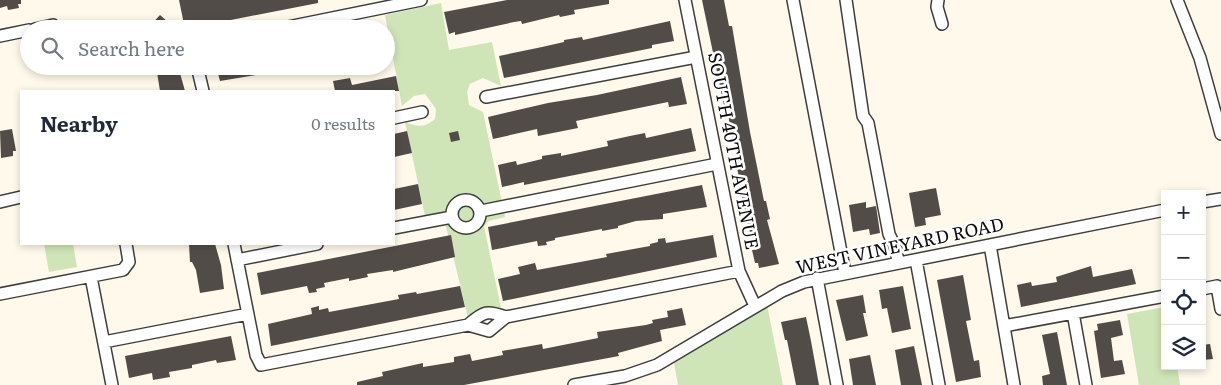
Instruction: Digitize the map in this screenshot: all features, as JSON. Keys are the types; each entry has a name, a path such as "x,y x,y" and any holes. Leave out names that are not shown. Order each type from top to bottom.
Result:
{"street":[{"path":"320,20 403,2 422,0"},
{"name":"SOUTH 40TH AVENUE","path":"685,0 739,272 755,306"},
{"path":"793,0 846,273"},
{"path":"846,0 863,116 868,123 889,234 896,249 898,263"},
{"path":"938,0 937,7 942,24"},
{"path":"1177,0 1200,58 1221,134"},
{"path":"0,36 20,32"},
{"path":"486,97 696,57"},
{"path":"200,75 203,90"},
{"path":"395,118 422,112"},
{"path":"481,211 717,164"},
{"path":"0,202 20,198"},
{"path":"463,199 471,200 478,204 481,211 480,218 470,228 462,228 456,224 452,217 452,209 463,199"},
{"path":"1206,201 1221,199"},
{"name":"WEST VINEYARD ROAD","path":"574,385 626,380 673,357 755,306 792,286 817,278 1161,211"},
{"path":"395,228 452,217"},
{"path":"1,291 123,270 127,266 129,257 126,245"},
{"path":"234,245 256,355 261,365 468,325 484,313 506,317 739,272"},
{"path":"237,260 312,245"},
{"path":"990,245 1014,385"},
{"path":"916,260 939,385"},
{"path":"91,277 112,385"},
{"path":"817,278 837,385"},
{"path":"1206,288 1217,286 1221,309"},
{"path":"1004,326 1161,297"},
{"path":"1073,313 1086,385"},
{"path":"104,342 248,314"},
{"path":"468,325 489,331 506,317"}],"green space":[{"path":"441,3 449,50 492,42 501,86 483,78 470,84 467,92 469,105 483,112 505,217 489,221 484,226 502,313 484,310 476,312 468,318 443,214 425,216 405,122 417,126 428,124 435,119 436,109 425,94 414,96 402,106 395,69 395,20 386,20 385,15"},
{"path":"44,245 73,245 77,267 49,272"},
{"path":"766,300 783,385 678,385 673,357"},
{"path":"1161,308 1161,370 1178,370 1180,385 1139,385 1127,314"}],"building":[{"path":"0,0 21,0 21,4 18,4 19,8 8,10 7,6 0,8"},
{"path":"179,0 318,0 318,3 231,20 183,20"},
{"path":"507,0 609,0 609,4 574,10 575,14 560,17 559,15 522,24 521,21 455,35 455,32 449,34 444,12"},
{"path":"702,0 724,0 729,26 732,26 750,132 764,201 766,201 770,219 767,220 779,264 759,268 758,263 755,263 728,114 726,115"},
{"path":"160,15 166,20 155,20"},
{"path":"670,21 674,41 652,45 652,48 504,78 499,56 564,42 564,40 582,37 583,40"},
{"path":"157,75 181,75 185,90 160,90"},
{"path":"218,75 256,75 220,81"},
{"path":"396,76 399,91 335,90 333,81 350,78 352,85"},
{"path":"681,77 687,104 669,107 668,102 576,121 578,128 538,136 537,129 493,139 488,117 548,103 597,95"},
{"path":"691,128 696,151 524,185 524,182 502,187 498,165 516,161 517,165 542,159 542,156 561,153 561,156 608,146 607,141 645,133 646,138"},
{"path":"12,129 16,151 13,151 13,156 1,158 0,131"},
{"path":"407,131 412,153 395,157 395,134"},
{"path":"458,131 460,140 451,142 449,133"},
{"path":"418,184 422,204 395,210 395,189"},
{"path":"702,185 707,207 663,214 663,219 636,221 618,226 618,228 602,231 602,229 555,238 555,240 546,242 547,245 538,246 537,241 492,250 488,227"},
{"path":"936,188 941,215 925,218 926,225 915,227 909,193"},
{"path":"866,202 866,208 876,206 880,233 870,235 869,229 853,232 849,205"},
{"path":"451,235 455,257 393,272 393,270 367,274 368,277 349,281 349,278 324,283 325,287 316,289 317,292 309,293 307,286 261,295 257,273"},
{"path":"713,235 717,257 503,301 498,279 520,274 518,267 535,263 537,270 607,257 606,254 650,246 650,244 658,242 658,239 665,238 666,243"},
{"path":"189,245 215,245 221,265 224,289 200,293 196,270 192,262 190,262"},
{"path":"1091,266 1093,277 1132,269 1136,284 1021,307 1017,285 1031,282 1032,286 1057,282 1056,277"},
{"path":"963,275 971,320 966,321 974,361 979,360 981,377 956,382 937,280"},
{"path":"460,286 465,307 271,346 268,324 312,314 311,308 319,306 319,310 328,308 329,312 399,299 398,295 416,292 417,294"},
{"path":"903,286 911,329 892,333 887,308 882,309 879,290"},
{"path":"863,295 866,313 863,313 868,336 846,341 836,300"},
{"path":"682,308 686,325 660,330 662,341 618,353 619,356 464,385 357,385 357,382 383,376 382,372 423,363 423,367 454,362 454,357 470,354 472,361 503,355 502,351 542,344 543,349 598,338 597,332 646,325 653,323 652,320 668,317 667,311"},
{"path":"806,317 819,385 796,385 787,340 785,340 781,322"},
{"path":"1120,320 1123,335 1111,338 1114,361 1122,360 1125,374 1101,378 1094,331 1098,330 1097,324"},
{"path":"1057,332 1067,385 1043,385 1042,376 1050,374 1042,335"},
{"path":"231,336 236,360 217,363 216,360 192,365 192,368 169,372 170,377 153,380 152,373 129,378 125,356"},
{"path":"1206,344 1210,344 1213,359 1206,360"},
{"path":"914,346 922,385 901,385 895,350"},
{"path":"870,355 876,385 853,385 849,359"}]}
